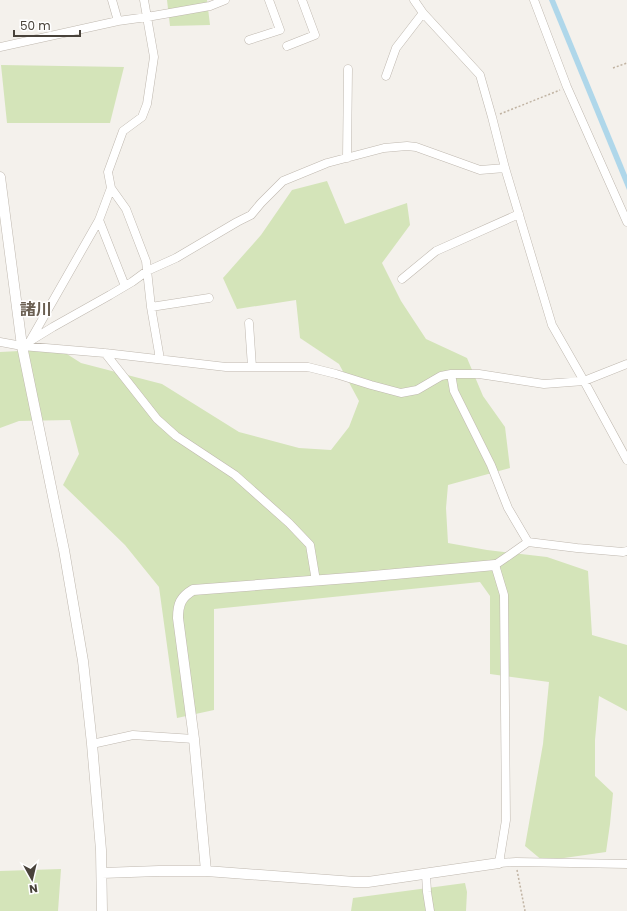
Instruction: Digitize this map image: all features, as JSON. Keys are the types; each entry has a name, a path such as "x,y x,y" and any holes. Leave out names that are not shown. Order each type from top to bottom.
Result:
{"street":[{"path":"112,0 118,21"},
{"path":"144,0 154,57 147,104 142,117 123,131 108,172 111,188 126,209 146,261 151,307 160,359"},
{"path":"0,47 118,21 210,6 225,0"},
{"path":"249,40 280,30 269,0"},
{"path":"287,46 315,35 302,0"},
{"path":"414,0 423,13 480,76 536,276 552,325 627,460"},
{"path":"534,0 567,87 627,222"},
{"path":"386,76 396,48 423,13"},
{"path":"347,158 348,69"},
{"path":"26,344 125,286 147,271 176,258 251,215 283,181 327,163 384,148 407,146 416,147 480,170 505,168"},
{"path":"0,177 26,344 83,661 101,850 102,911"},
{"path":"26,344 99,220 111,188"},
{"path":"402,279 436,251 519,214"},
{"path":"99,220 125,286"},
{"path":"151,307 209,298"},
{"path":"250,323 252,367"},
{"path":"0,342 105,352 226,367 308,367 401,393 416,390 441,376 451,374 479,374 544,384 584,381 627,364"},
{"path":"105,352 157,418 176,436 234,475 289,523 310,545 316,581"},
{"path":"451,374 454,391 491,465 508,508 528,542"},
{"path":"206,871 194,739 178,618 178,606 185,594 193,590 495,565 528,542 577,548 623,552 627,551"},
{"path":"495,565 504,595 506,820 499,863"},
{"path":"92,744 133,735 194,739"},
{"path":"102,873 206,871 368,882 499,863 627,864"},
{"path":"426,874 430,911"}],"path":[{"path":"613,68 627,63"},
{"path":"492,117 567,87"},
{"path":"516,862 525,911"}],"green space":[{"path":"167,0 207,0 210,25 170,26"},
{"path":"1,65 124,67 110,123 7,123"},
{"path":"327,181 345,224 407,203 410,225 382,263 401,301 426,339 467,358 483,396 505,427 510,468 448,485 446,508 448,543 487,550 547,557 588,571 592,635 627,645 627,711 599,696 595,740 595,776 613,793 606,852 543,861 525,846 543,744 549,682 490,674 490,596 480,582 214,609 214,710 177,718 159,587 125,545 63,485 79,454 70,420 19,421 0,428 0,352 59,349 81,363 162,384 239,432 299,448 331,450 349,427 359,401 339,364 300,338 296,300 237,309 223,278 261,235 292,190"},
{"path":"61,869 58,911 0,911 0,871"},
{"path":"465,883 467,892 466,911 351,911 353,898"}],"water":[{"path":"549,0 555,0 627,175 627,190"}],"district":[{"name":"諸川","path":"36,309"}]}
